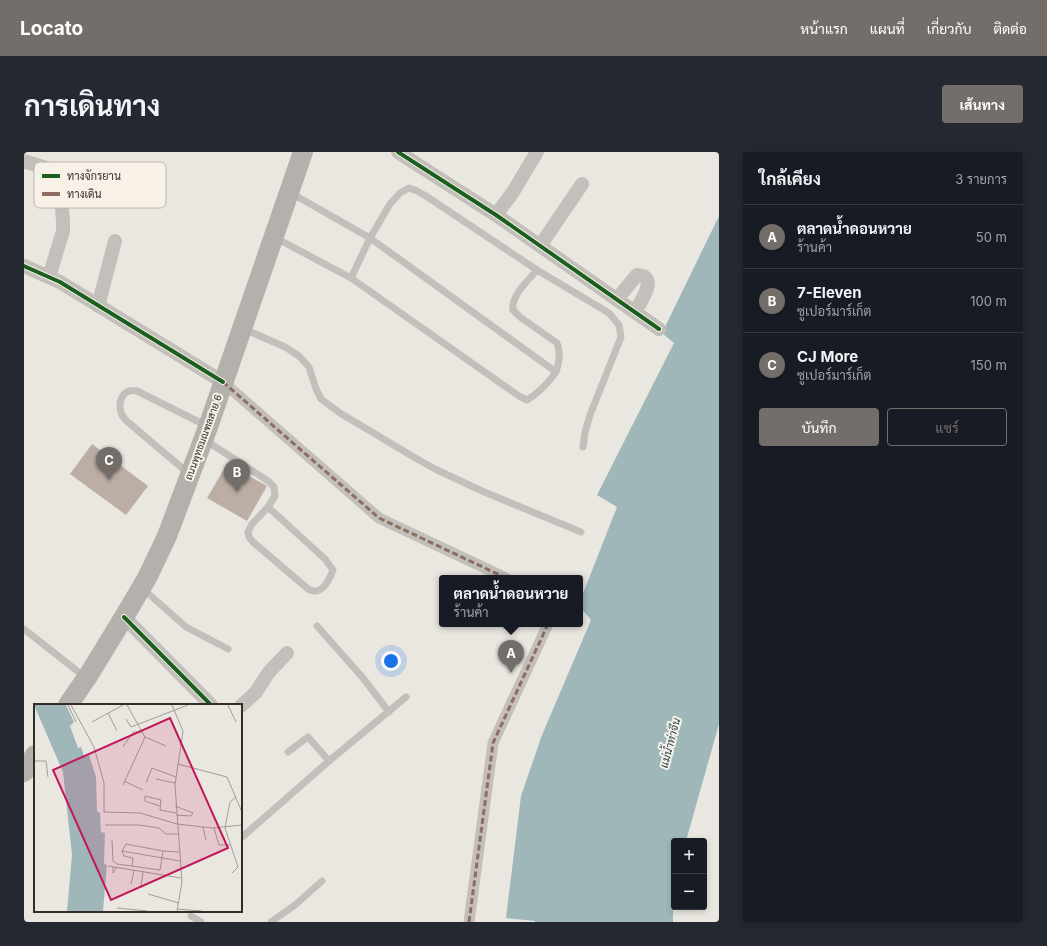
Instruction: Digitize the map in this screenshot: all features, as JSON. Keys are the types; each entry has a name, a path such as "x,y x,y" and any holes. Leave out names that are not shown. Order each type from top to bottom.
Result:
{"main road":[{"name":"ถนนพุทธมณฑลสาย 6","path":"69,704 148,578 167,536 205,433 303,152"},
{"path":"24,772 34,757"}],"street":[{"path":"398,152 496,215 659,329"},
{"path":"496,215 513,192 537,152"},
{"path":"24,161 34,164"},
{"path":"540,246 582,184"},
{"path":"49,277 63,231 63,208"},
{"path":"98,306 116,241"},
{"path":"24,266 60,282 223,382 379,518 500,575"},
{"path":"617,299 637,276 640,275 646,278 648,281 647,289 635,312"},
{"path":"124,617 210,704"},
{"path":"469,922 493,743 547,627"},
{"path":"242,705 256,692 269,672 287,653"}],"lane":[{"path":"350,278 370,238 390,204 400,192 409,188 417,190 537,270 609,313 620,325 621,337 584,432 583,447"},
{"path":"289,192 370,238 556,372"},
{"path":"273,236 350,278 518,396 528,400 544,387 556,372 560,358 560,348 557,343 520,317 513,310 512,305 516,296 537,270"},
{"path":"242,328 285,347 299,356 309,367 321,399 340,413 416,459 482,491 581,532"},
{"path":"190,475 123,417 120,410 121,399 126,392 132,390 137,391 205,433 274,487 275,496 268,507 252,524 248,532 249,537 308,589 314,592 321,590 332,574 333,570 330,565 268,507"},
{"path":"141,588 186,627 228,649"},
{"path":"317,626 363,678 389,712"},
{"path":"24,629 86,678"},
{"path":"242,837 329,761 406,697"},
{"path":"288,752 308,737 329,761"},
{"path":"271,922 295,905 322,881"},
{"path":"191,916 201,922"}],"water":[{"name":"แม่น้ำท่าจีน","path":"719,216 719,724 687,838 671,838 671,910 673,910 673,922 535,922 506,918 521,796 542,735 591,620 583,611 583,593 617,507 597,495 674,343 662,333"}],"building":[{"path":"92,444 148,486 126,515 70,474"},
{"path":"227,464 267,486 247,521 207,498"}],"marked path":[{"path":"223,382 379,518 500,575"},
{"path":"469,922 493,743 547,627"}],"cycle path":[{"path":"398,152 496,215 659,329"},
{"path":"24,266 60,282 223,382"},
{"path":"124,617 210,704"}],"place":[{"name":"CJ More","path":"109,480"},
{"name":"7-Eleven","path":"237,492"},
{"name":"ตลาดน้ำดอนหวาย","path":"511,673"}]}
